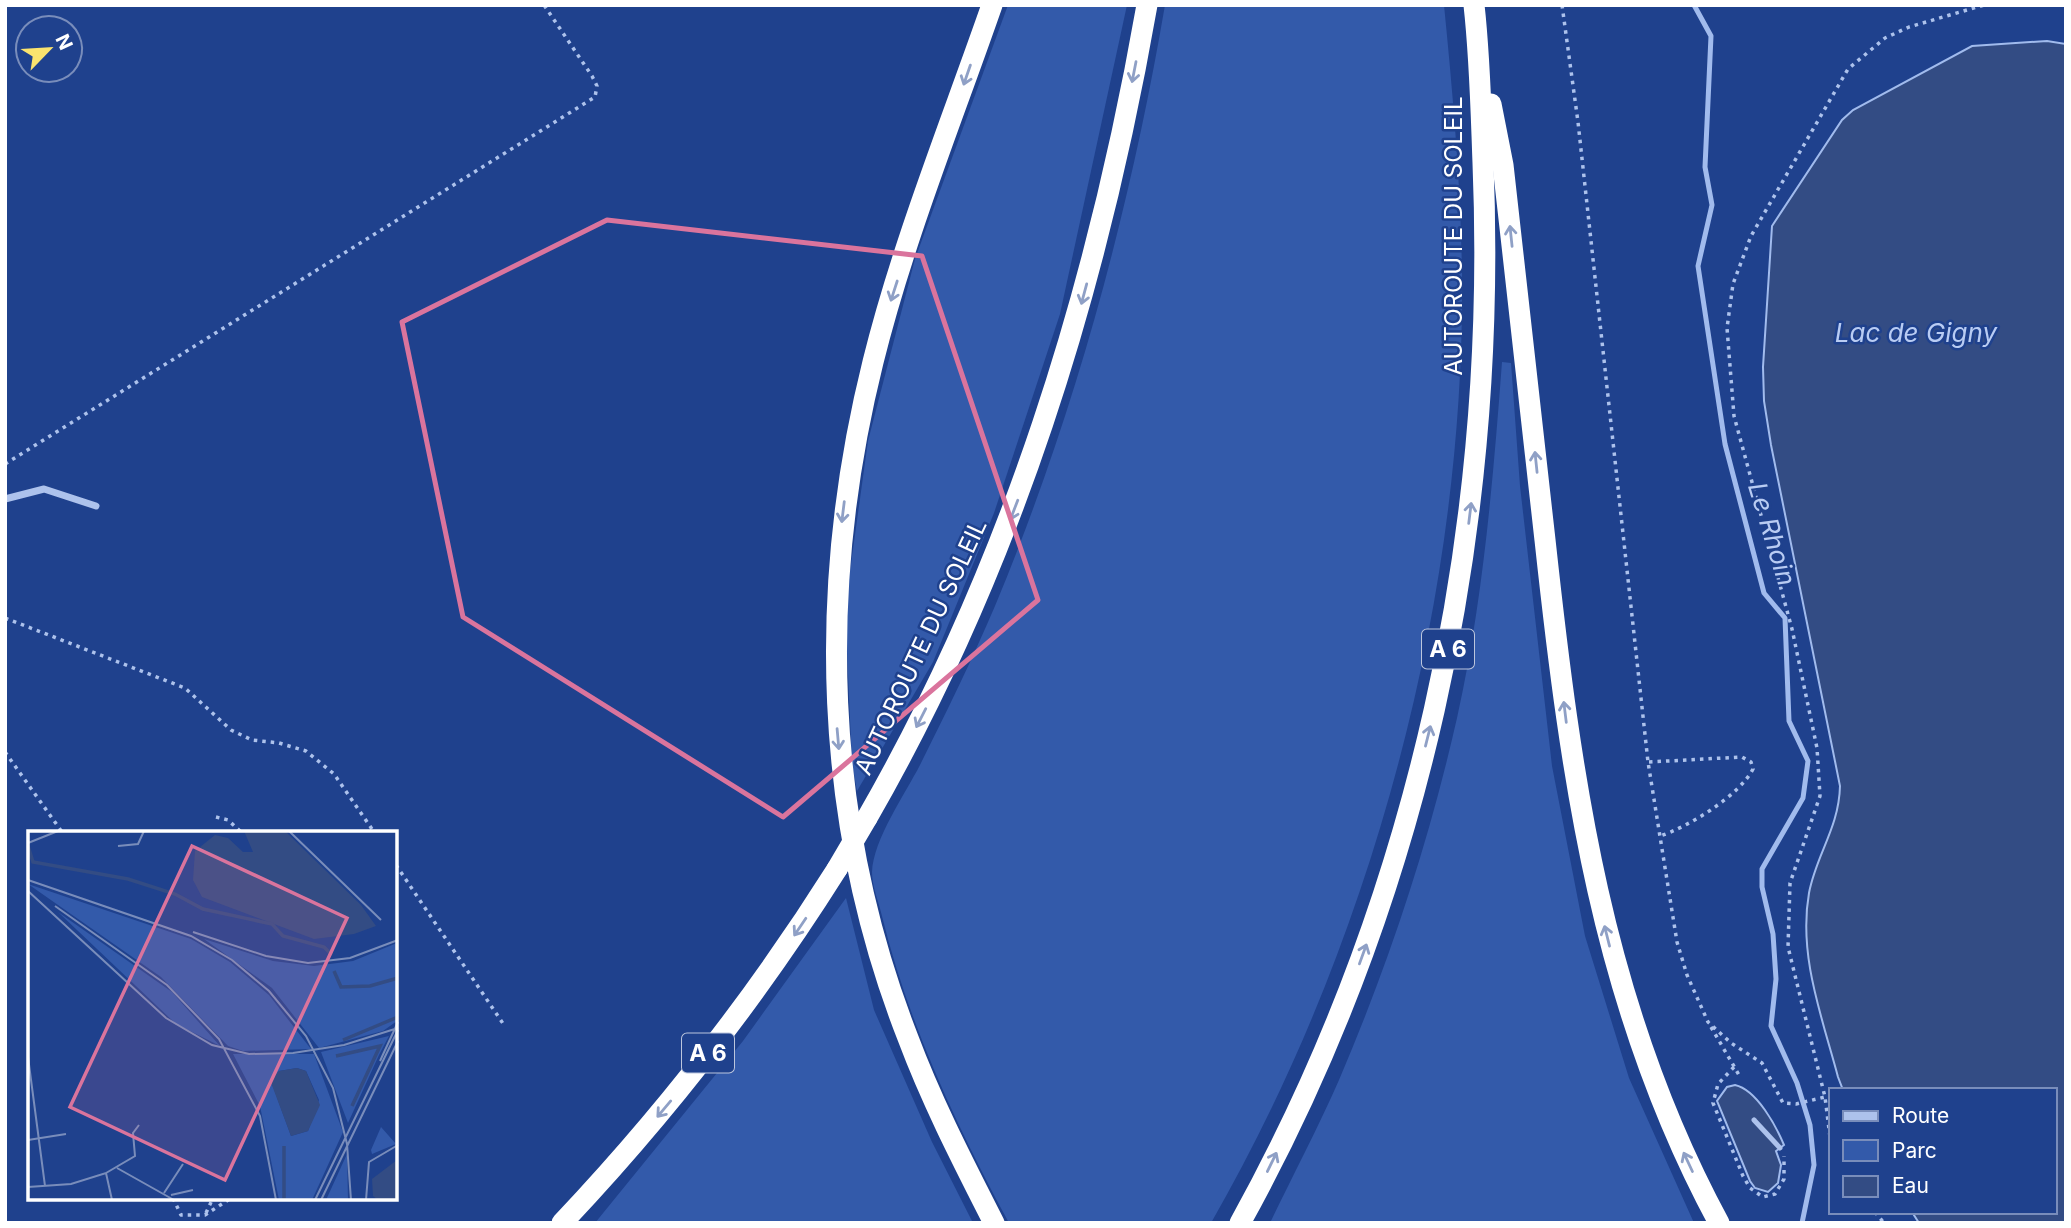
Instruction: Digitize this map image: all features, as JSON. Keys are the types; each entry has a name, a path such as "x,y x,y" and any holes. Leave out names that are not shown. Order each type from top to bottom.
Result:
{"highway":[{"path":"992,5 894,289 866,390 841,527 835,665 838,734 846,803 878,949 920,1069 994,1223"},
{"name":"AUTOROUTE DU SOLEIL","path":"562,1223 644,1132 708,1053 783,952 867,818 928,705 967,623 1037,445 1092,261 1121,139 1147,5"},
{"name":"AUTOROUTE DU SOLEIL","path":"1240,1223 1314,1075 1366,946 1408,814 1447,656 1469,519 1483,373 1486,245 1478,39 1474,5"},
{"path":"1478,39 1503,165 1558,654 1591,867 1614,962 1638,1042 1679,1142 1719,1223"}],"street":[{"path":"5,499 44,489 96,506"}],"lane":[{"path":"1754,1120 1780,1148"}],"path":[{"path":"5,464 377,236 595,97 597,86 592,76 544,5"},
{"path":"1562,5 1578,122 1648,762 1660,836 1678,942 1687,975 1708,1022 1739,1075"},
{"path":"1829,1129 1825,1097 1788,947 1790,883 1820,796 1817,748 1792,629 1734,416 1727,328 1733,285 1751,236 1832,90 1848,69 1885,38 1935,17 1984,5"},
{"path":"5,618 185,688 231,730 252,740 279,743 306,751 334,774 373,831"},
{"path":"5,752 61,831"},
{"path":"1648,762 1742,757 1751,762 1753,769 1742,784 1690,824 1660,836"},
{"path":"216,817 228,820 240,831"},
{"path":"397,866 505,1025"},
{"path":"1708,1022 1731,1043 1762,1063 1783,1103 1796,1104 1825,1097"},
{"path":"1734,1067 1718,1084 1713,1103 1749,1188 1763,1197 1775,1194 1784,1179 1784,1156 1780,1148"},
{"path":"174,1200 181,1215 205,1215 228,1200"},
{"path":"205,1215 212,1200"}],"highlighted area":[{"path":"607,220 922,256 1038,600 783,817 463,617 402,322"}],"green space":[{"path":"1008,5 1127,5 1060,314 994,513 933,662 857,791 852,763 845,607 868,441 915,259"},
{"path":"1165,5 1444,5 1456,141 1462,277 1459,398 1447,521 1426,644 1398,766 1362,886 1318,1003 1268,1116 1211,1223 1009,1223 953,1112 920,1035 893,956 874,889 872,872 884,832 920,765 995,606 1050,460 1075,386 1117,235"},
{"path":"1502,362 1511,363 1520,486 1552,766 1585,936 1629,1078 1694,1223 1270,1223 1331,1098 1357,1036 1391,947 1434,810 1457,718 1474,630 1491,496"},
{"path":"846,898 874,1010 932,1142 973,1223 595,1223 743,1041"}],"water":[{"name":"Lac de Gigny","path":"2047,41 2066,44 2066,1223 1919,1223 1913,1214 2057,1214 2057,1088 1842,1088 1838,1077 1813,986 1806,916 1812,879 1836,815 1840,786 1764,401 1763,367 1772,226 1842,120 1853,110 1972,46"},
{"path":"1735,1085 1743,1088 1758,1101 1784,1145 1776,1151 1781,1165 1778,1183 1768,1192 1755,1188 1750,1181 1717,1101 1727,1087"}],"waterway":[{"name":"Le Rhoin","path":"1694,5 1711,36 1705,167 1712,205 1698,266 1725,444 1764,593 1785,618 1789,721 1808,761 1803,798 1762,869 1762,887 1773,934 1776,979 1771,1026 1797,1083 1810,1125 1814,1165 1802,1223"}]}
